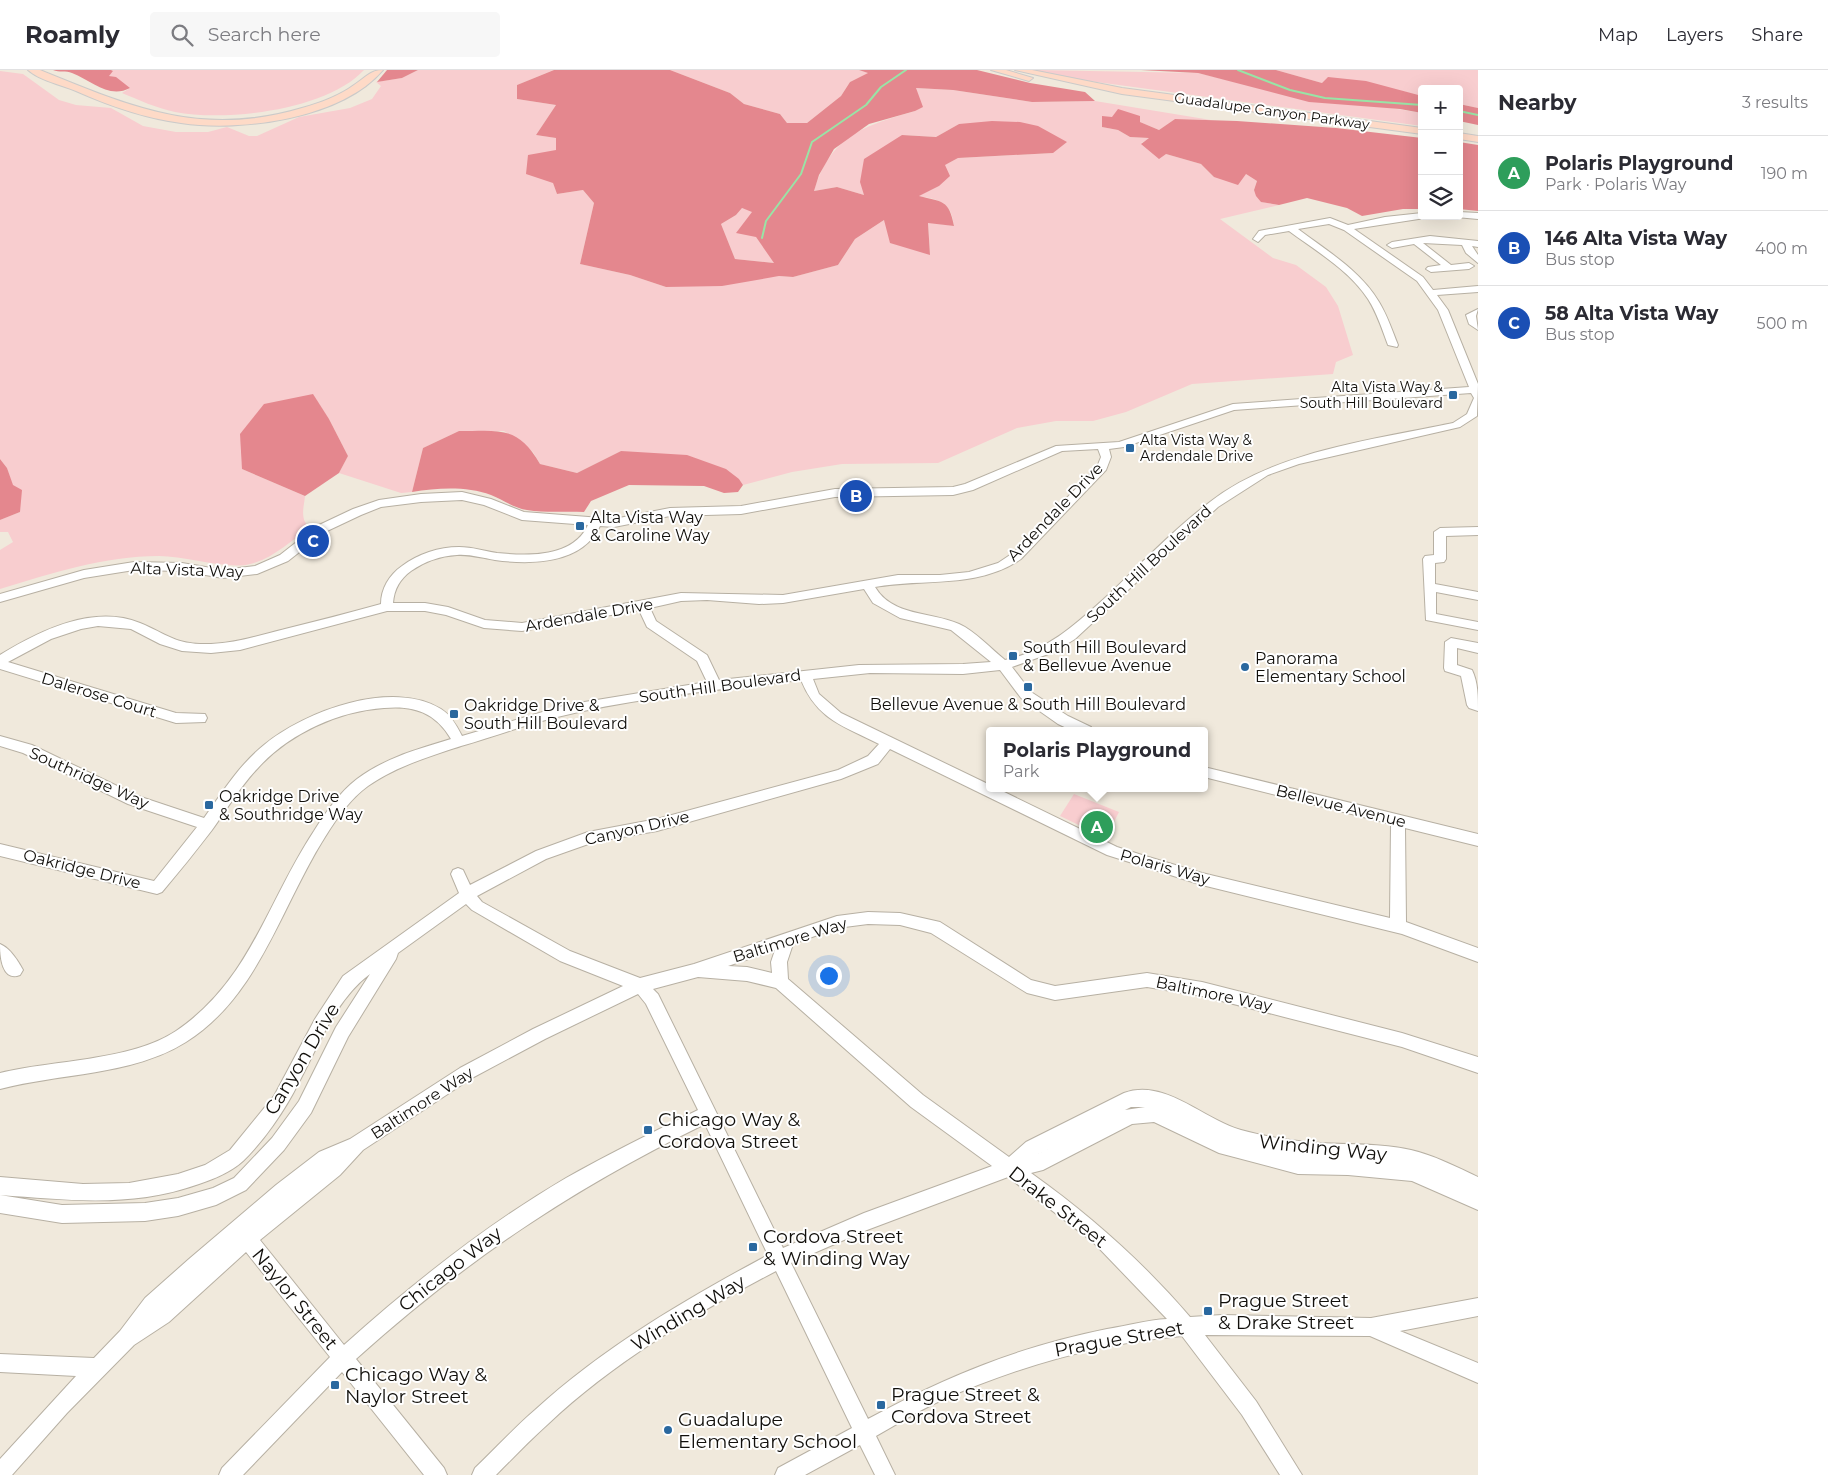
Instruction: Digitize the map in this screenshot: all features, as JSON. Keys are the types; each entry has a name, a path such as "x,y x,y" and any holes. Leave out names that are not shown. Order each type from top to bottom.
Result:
{"main road":[{"path":"32,70 152,115 182,121 216,122 266,118 314,107 352,91 379,70"},
{"name":"Guadalupe Canyon Parkway","path":"996,70 1064,85 1418,130"},
{"name":"Guadalupe Canyon Parkway","path":"1019,70 1122,91"},
{"path":"1463,137 1478,139"}],"street":[{"path":"1463,215 1478,216"},
{"path":"1347,228 1385,220 1418,216"},
{"path":"1258,240 1262,234 1289,227 1323,221 1336,223 1347,228 1420,278 1442,310 1477,396"},
{"path":"1289,227 1365,288 1380,312 1393,345"},
{"path":"1392,246 1438,239 1478,244"},
{"path":"1415,241 1450,268"},
{"path":"1466,243 1469,251 1478,260"},
{"path":"1431,269 1469,266"},
{"path":"1432,293 1478,289"},
{"path":"1477,312 1471,315 1472,322 1478,327"},
{"name":"Alta Vista Way","path":"0,598 84,574 134,566 182,567 223,574 257,570 284,558 321,530 335,522 379,504 400,500 462,496 487,502 522,516 614,523 670,512 741,510 845,492 953,491 969,487 1060,448 1103,447 1134,442 1233,407 1477,396"},
{"name":"South Hill Boulevard","path":"0,1080 123,1060 181,1037 206,1019 244,975 320,829 358,786 377,772 398,762 565,710 714,686 805,675 858,669 957,670 1003,665 1040,654 1072,636 1214,504 1264,473 1296,461 1456,425 1472,416 1477,396"},
{"name":"Ardendale Drive","path":"0,663 31,642 80,626 123,624 135,626 172,644 192,648 216,648 240,645 388,607 414,606 437,608 484,624 512,627 546,624 694,596 783,599 898,578 940,579 969,576 992,570 1010,561 1023,550 1102,468 1106,457 1103,447"},
{"path":"388,607 386,595 391,585 407,568 424,559 442,553 460,551 514,558 557,554 585,541 595,523"},
{"path":"1478,531 1440,532 1440,559 1429,558 1430,617 1478,626"},
{"path":"867,583 877,600 904,615 955,627 1003,665 1026,695 1063,720 1078,727"},
{"path":"1430,587 1478,596"},
{"path":"643,606 651,624 702,658 714,686"},
{"path":"1478,648 1451,642 1450,668 1467,673 1474,705 1478,706"},
{"name":"Dalerose Court","path":"0,663 176,718 200,718"},
{"name":"Polaris Way","path":"805,675 814,697 824,708 848,724 986,790"},
{"name":"Oakridge Drive","path":"0,850 158,888 239,781 268,748 307,725 339,713 377,703 410,703 435,711 444,718 459,742"},
{"name":"Southridge Way","path":"0,741 27,749 133,800 207,825"},
{"name":"Canyon Drive","path":"0,1186 83,1193 129,1192 178,1183 210,1172 236,1156 280,1102 321,1024 349,981 483,884 541,855 593,836 658,824 840,774 873,760 888,743"},
{"name":"Bellevue Avenue","path":"1208,773 1478,840"},
{"name":"Polaris Way","path":"990,792 1112,851 1139,861 1256,892 1280,896 1398,926 1478,955"},
{"path":"1398,821 1398,926"},
{"path":"458,874 467,895 477,906 565,956 640,985 652,1000 886,1475"},
{"name":"Baltimore Way","path":"0,1474 96,1368 127,1338 152,1305 237,1228 325,1158 356,1146 466,1073 539,1034 640,985 694,970 837,922 868,918 900,919 935,927 1006,974 1036,989 1055,993 1147,980 1175,984 1202,989 1402,1040 1459,1057 1478,1066"},
{"path":"780,982 779,962 787,938"},
{"name":"Canyon Drive","path":"0,1204 62,1214 145,1212 216,1196 240,1184 278,1144 306,1106 342,1032 397,945"},
{"path":"0,951 15,970"},
{"name":"Drake Street","path":"694,970 747,974 780,982 895,1084 1099,1236 1146,1282 1186,1326 1229,1380 1292,1475"},
{"name":"Winding Way","path":"1009,1168 1032,1148 1130,1099 1153,1099 1175,1105 1204,1124 1240,1138 1283,1147 1321,1151 1365,1151 1412,1158 1478,1186"},
{"name":"Chicago Way","path":"229,1475 279,1420 342,1357 441,1274 532,1208 624,1154 708,1114"},
{"name":"Winding Way","path":"482,1475 542,1416 624,1352 703,1300 780,1259 864,1222 1009,1168 1037,1164 1130,1116 1154,1114 1177,1123 1219,1145 1262,1158 1298,1166 1348,1167 1413,1173 1478,1201"},
{"name":"Baltimore Way","path":"127,1338 162,1316 247,1239 334,1169 356,1146"},
{"name":"Naylor Street","path":"247,1239 437,1475"},
{"name":"Prague Street","path":"785,1475 931,1395 1015,1362 1097,1339 1186,1326 1260,1324 1371,1327 1478,1307"},
{"path":"1371,1327 1403,1344 1456,1362 1478,1373"},
{"path":"0,1363 96,1368"}],"shaded area":[{"path":"53,70 111,70 113,71 109,76 116,77 130,88 122,91 108,90 70,72"},
{"path":"111,70 364,70 347,84 326,95 302,104 248,114 197,115 161,108 122,93 130,88 108,75 113,71"},
{"path":"387,70 418,70 402,78 377,82"},
{"path":"418,70 554,70 517,85 517,99 556,105 536,135 557,138 553,183 557,194 583,190 594,203 580,264 630,275 666,287 779,276 793,277 838,265 855,239 884,220 930,255 928,222 954,226 950,211 943,203 918,196 939,186 944,165 958,158 1053,153 959,124 936,137 902,135 864,195 837,187 814,191 821,172 840,145 865,128 915,111 916,88 953,90 1032,102 1095,101 1211,120 1175,119 1159,130 1140,122 1112,117 1102,127 1118,130 1130,137 1151,138 1141,143 1166,154 1201,164 1214,177 1246,174 1257,181 1254,190 1262,202 1279,205 1220,219 1273,258 1296,265 1326,287 1338,306 1353,355 1336,362 1333,374 1192,384 1126,412 1093,421 1056,421 1017,428 938,463 842,464 792,472 743,485 739,479 621,451 577,473 540,464 533,452 504,431 459,431 423,448 412,492 401,493 339,473 348,456 329,419 312,394 242,469 305,496 304,518 307,525 311,528 267,558 241,565 159,556 118,559 79,566 0,589 0,550 13,542 8,532 0,532 0,520 20,512 7,468 0,459 0,71 23,74 59,100 76,105 111,108 143,126 176,132 208,132 227,127 249,136 257,136 299,117 350,108 372,99 381,86 376,82 402,78"},
{"path":"554,70 670,70 730,93 744,104 780,114 787,123 807,123 841,96 850,82 868,73 859,70 977,70 1030,83 1085,92 1095,101 1032,102 953,90 916,88 923,107 869,124 834,149 819,175 814,191 837,187 864,195 860,182 864,159 902,135 936,137 959,124 992,121 1020,122 1038,126 1067,142 1053,153 958,158 945,165 950,176 939,186 919,196 939,201 947,206 954,226 928,223 930,255 890,243 884,220 855,239 838,265 793,277 779,276 722,286 666,287 630,275 580,264 594,203 583,190 557,194 553,183 526,174 528,155 556,150 556,138 536,135 556,105 517,99 517,85","holes":["742,208 752,212 736,233 756,237 774,263 735,259 721,224 736,215"]},
{"path":"670,70 859,70 869,73 850,82 841,96 807,123 787,123 780,114 744,104 730,93"},
{"path":"1035,70 1198,73 1248,85 1418,112 1418,125 1067,78"},
{"path":"1141,70 1276,70 1322,83 1328,77 1366,81 1418,95 1418,112 1400,109 1309,102 1198,73"},
{"path":"1276,70 1478,70 1478,108 1463,105 1463,85 1418,85 1418,95 1322,83"},
{"path":"1463,105 1478,108 1478,125 1463,122"},
{"path":"1118,109 1140,116 1140,122 1159,130 1175,119 1336,128 1418,138 1418,209 1403,209 1362,216 1347,208 1307,198 1279,205 1261,202 1254,190 1257,181 1246,174 1238,185 1214,177 1201,164 1166,154 1159,159 1141,144 1149,138 1130,137 1118,130 1102,127 1102,116 1112,117"},
{"path":"1463,143 1478,145 1478,211 1463,209"},
{"path":"742,208 752,211 756,237 775,263 735,259 721,224 736,215"},
{"path":"313,394 329,419 348,456 339,473 305,496 242,469 240,434 264,404"},
{"path":"459,431 496,431 515,436 524,442 540,464 577,473 621,451 687,455 726,469 739,479 743,485 738,492 724,493 704,486 629,485 591,501 584,512 527,510 513,506 491,495 472,490 442,489 412,492 423,448"},
{"path":"0,459 7,468 13,485 22,490 20,512 0,520"},
{"path":"1074,794 1119,812 1106,838 1060,816"}],"waterway":[{"path":"762,238 766,221 801,174 812,142 866,105 881,87 906,70"},
{"path":"1238,70 1290,90 1325,98 1418,105"},
{"path":"1463,112 1478,115"}],"place":[{"name":"Alta Vista Way & South Hill Boulevard","path":"1453,395"},
{"name":"Alta Vista Way & Ardendale Drive","path":"1130,448"},
{"name":"146 Alta Vista Way","path":"856,496"},
{"name":"Alta Vista Way & Caroline Way","path":"580,526"},
{"name":"58 Alta Vista Way","path":"313,541"},
{"name":"South Hill Boulevard & Bellevue Avenue","path":"1013,656"},
{"name":"Panorama Elementary School","path":"1245,667"},
{"name":"Bellevue Avenue & South Hill Boulevard","path":"1028,687"},
{"name":"Oakridge Drive & South Hill Boulevard","path":"454,714"},
{"name":"Oakridge Drive & Southridge Way","path":"209,805"},
{"name":"Polaris Playground","path":"1097,827"},
{"name":"Chicago Way & Cordova Street","path":"648,1130"},
{"name":"Cordova Street & Winding Way","path":"753,1247"},
{"name":"Prague Street & Drake Street","path":"1208,1311"},
{"name":"Chicago Way & Naylor Street","path":"335,1385"},
{"name":"Prague Street & Cordova Street","path":"881,1405"},
{"name":"Guadalupe Elementary School","path":"668,1430"}]}
